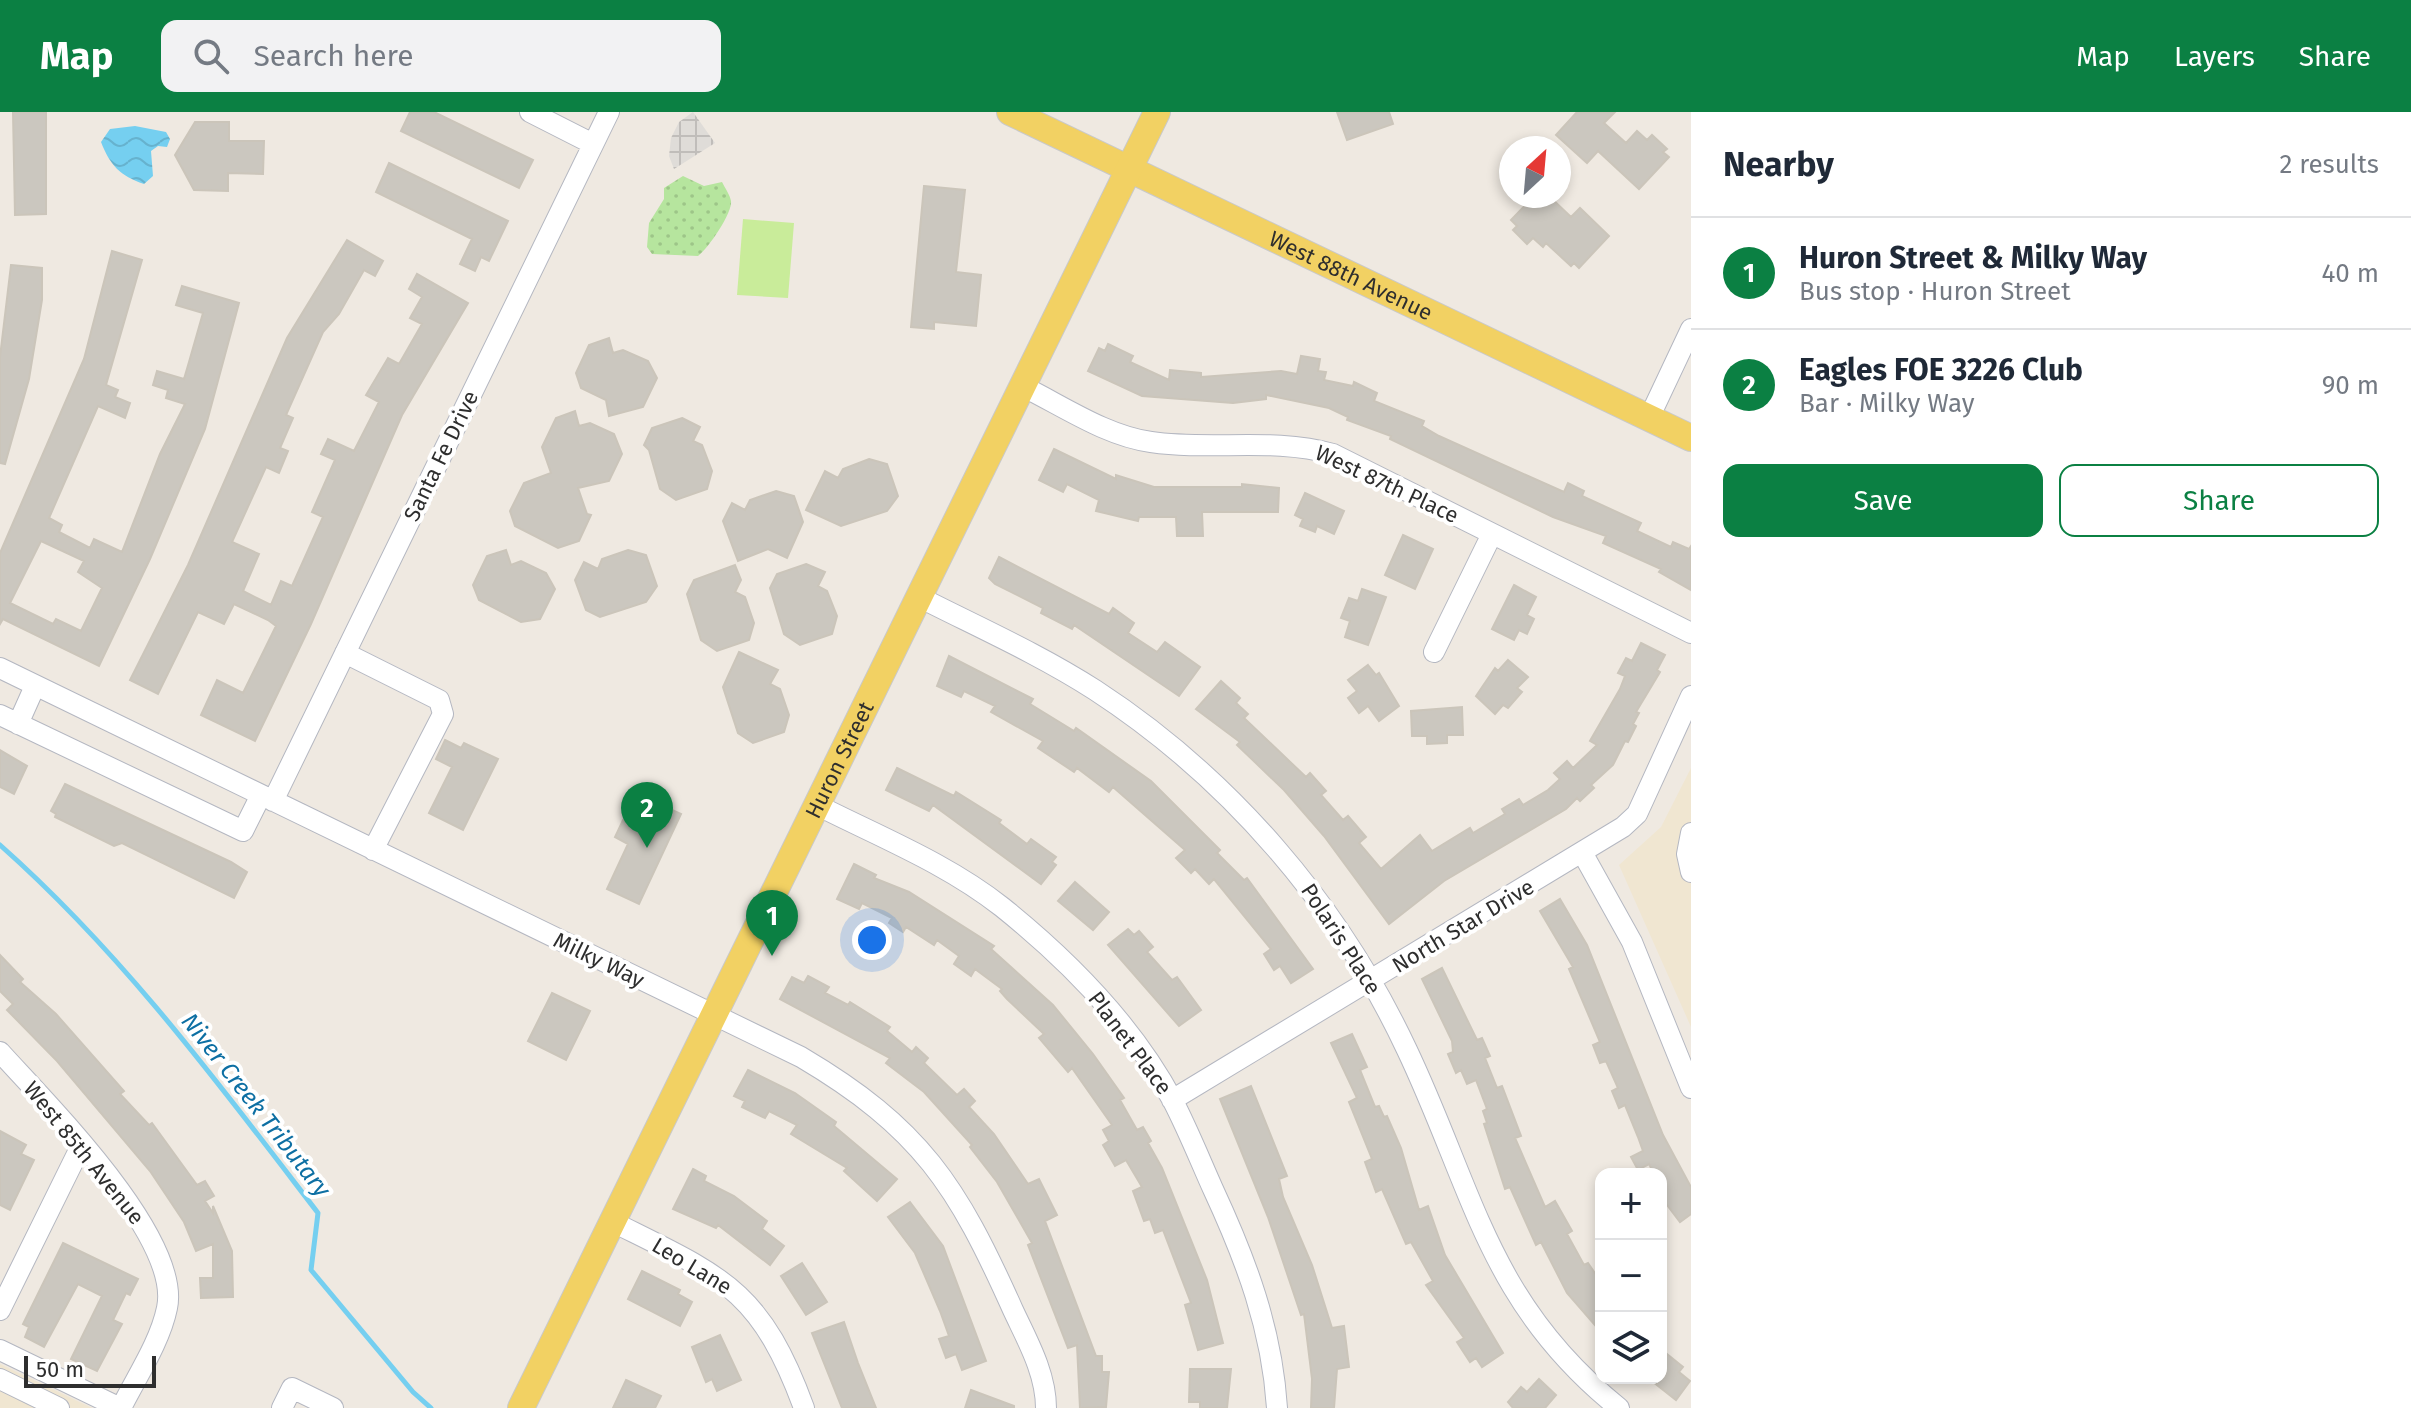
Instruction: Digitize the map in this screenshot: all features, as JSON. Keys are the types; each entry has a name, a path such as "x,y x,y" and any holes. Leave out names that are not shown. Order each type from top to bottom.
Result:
{"main road":[{"name":"West 88th Avenue","path":"1010,112 1691,438"},
{"name":"Huron Street","path":"521,1408 1157,112"}],"street":[{"path":"530,112 593,144"},
{"name":"Santa Fe Drive","path":"9,720 243,831 267,798 345,653 609,112"},
{"path":"1649,418 1691,329"},
{"name":"West 87th Place","path":"1022,386 1112,430 1149,442 1181,445 1290,444 1333,454 1691,633"},
{"path":"1434,652 1492,534"},
{"name":"Polaris Place","path":"919,597 1047,661 1095,690 1166,741 1268,837 1298,873 1372,980 1408,1051 1463,1190 1506,1281 1561,1354 1608,1405"},
{"path":"345,653 439,700 443,714 373,850"},
{"name":"Milky Way","path":"0,668 801,1057 856,1090 904,1131 956,1195 989,1255 1036,1361 1046,1408"},
{"path":"9,720 35,686"},
{"name":"North Star Drive","path":"1172,1100 1583,854 1637,814 1691,696"},
{"name":"Planet Place","path":"817,805 922,856 1001,907 1090,989 1118,1022 1172,1100 1254,1285 1274,1360 1277,1408"},
{"path":"1691,833 1687,854 1691,872"},
{"path":"1583,854 1632,942 1686,1062 1691,1088"},
{"name":"West 85th Avenue","path":"0,1052 124,1196 159,1252 167,1273 168,1307 121,1408"},
{"path":"0,1310 82,1144"},
{"name":"Leo Lane","path":"613,1222 710,1272 740,1295 767,1327 788,1364 804,1408"},
{"path":"0,1350 121,1408"},
{"path":"0,1379 59,1408"},
{"path":"282,1408 292,1388 333,1408"}],"shaded area":[{"path":"693,112 715,143 674,169 669,156 671,138 679,122"},
{"path":"1691,768 1691,1027 1619,865 1661,827"},
{"path":"0,1364 92,1408 0,1408"}],"green space":[{"path":"683,176 704,186 722,182 731,206 713,238 698,256 652,254 647,247 649,223 664,199 664,188"},
{"path":"743,219 794,223 788,298 737,295"}],"water":[{"path":"135,126 166,132 170,139 167,147 158,146 151,151 153,176 144,184 117,169 101,142 110,129"}],"building":[{"path":"13,112 46,112 46,214 15,215"},
{"path":"410,112 434,112 533,160 519,188 401,131"},
{"path":"1337,112 1389,112 1393,124 1347,140"},
{"path":"1577,112 1615,112 1604,123 1626,143 1637,131 1647,140 1652,135 1667,149 1663,152 1669,157 1639,189 1598,151 1587,163 1571,149 1571,136 1556,135"},
{"path":"195,122 229,122 229,141 264,141 263,174 228,173 228,191 194,190 175,155"},
{"path":"389,163 508,221 489,261 481,257 475,271 460,264 472,239 376,192"},
{"path":"924,186 965,190 956,272 981,275 976,326 934,322 934,329 911,327"},
{"path":"1522,208 1562,208 1571,217 1580,208 1609,236 1579,268 1574,263 1571,266 1546,243 1543,247 1533,238 1527,244 1513,230 1517,226 1511,220"},
{"path":"347,240 383,261 375,276 364,270 339,314 323,332 286,415 293,418 280,448 288,451 279,473 266,467 232,542 259,554 243,591 271,605 281,581 292,586 323,517 312,512 335,460 321,454 328,439 354,451 379,402 366,395 388,358 399,364 422,324 410,318 422,297 409,289 417,274 468,303 402,415 311,624 255,741 201,715 217,680 243,693 276,626 268,620 234,604 224,624 198,612 158,694 130,680 188,565 287,338"},
{"path":"112,251 142,260 106,385 118,390 115,397 130,403 125,418 98,406 49,518 62,525 59,532 90,548 94,539 122,552 160,454 185,404 166,398 168,390 153,385 157,371 184,379 189,362 203,313 176,305 182,286 239,303 205,429 150,559 99,666 3,619 0,624 0,553 84,359","holes":["41,541 84,561 78,572 102,588 81,631 56,619 53,624 10,603"]},
{"path":"11,265 42,268 42,300 29,379 5,464 0,463 0,357"},
{"path":"609,338 613,353 623,350 648,361 657,378 643,407 609,416 606,400 581,388 576,373 589,345"},
{"path":"1108,344 1133,356 1130,362 1169,380 1170,370 1201,373 1201,377 1281,371 1297,374 1301,356 1320,359 1318,371 1326,372 1324,380 1353,386 1354,382 1377,393 1374,401 1424,421 1422,426 1439,436 1564,492 1568,483 1584,491 1582,496 1641,523 1637,531 1671,547 1673,542 1689,549 1691,546 1691,590 1659,572 1661,569 1603,543 1606,536 1553,517 1390,439 1391,436 1347,420 1348,417 1329,408 1266,395 1266,399 1233,403 1142,396 1088,371 1099,348 1105,351"},
{"path":"575,411 579,426 590,423 614,434 622,454 609,481 578,488 587,514 591,515 579,541 558,548 515,526 510,511 524,483 551,473 542,447 556,418"},
{"path":"682,418 700,427 693,441 702,445 712,471 707,489 676,500 660,489 649,450 644,445 652,428"},
{"path":"1054,449 1116,479 1116,475 1154,487 1242,487 1242,484 1279,488 1278,512 1202,512 1203,536 1177,536 1176,517 1139,517 1138,521 1096,511 1099,500 1067,484 1063,492 1039,480"},
{"path":"869,459 887,464 898,496 887,511 841,526 806,510 825,471 838,478 843,469"},
{"path":"776,491 794,496 803,522 787,558 768,549 738,561 723,521 732,503 745,510 750,500"},
{"path":"1305,493 1344,511 1334,534 1317,526 1315,532 1300,526 1303,519 1295,515"},
{"path":"1403,535 1433,549 1415,589 1385,575"},
{"path":"506,550 511,565 521,561 546,573 555,589 540,619 521,622 479,600 473,585 487,556"},
{"path":"628,550 646,555 657,586 646,602 600,617 586,610 575,580 584,562 598,569 602,559"},
{"path":"999,557 1109,614 1113,608 1134,623 1128,633 1157,652 1165,642 1200,667 1179,696 1074,625 1072,629 1041,613 1043,608 995,584 989,578"},
{"path":"806,564 825,572 818,586 827,591 837,616 832,634 800,645 784,634 770,588 777,574"},
{"path":"735,565 741,580 735,592 745,597 754,623 749,640 717,651 701,640 687,594 694,580"},
{"path":"1514,585 1536,597 1527,615 1534,619 1527,634 1519,630 1514,640 1492,629"},
{"path":"1362,589 1386,597 1368,645 1345,637 1350,621 1341,618 1349,598 1358,601"},
{"path":"1641,643 1665,655 1657,670 1660,672 1636,712 1639,713 1633,724 1636,726 1628,742 1625,741 1613,765 1591,785 1594,788 1580,801 1577,798 1566,809 1444,881 1389,924 1324,836 1284,790 1237,745 1240,742 1196,709 1221,681 1240,698 1236,703 1248,714 1244,718 1306,777 1310,773 1326,791 1321,795 1343,820 1348,816 1366,837 1359,843 1381,869 1420,835 1432,851 1470,828 1473,833 1505,814 1502,809 1519,799 1523,805 1548,790 1560,779 1554,773 1567,761 1573,768 1597,745 1590,741 1620,689 1625,676 1618,673 1626,658 1632,661"},
{"path":"739,652 778,670 770,684 780,689 789,715 784,732 753,743 738,733 723,687"},
{"path":"949,656 1033,699 1030,704 1074,731 1076,728 1151,781 1220,850 1217,853 1244,880 1247,878 1313,969 1291,983 1280,966 1274,970 1264,954 1271,949 1214,879 1209,884 1195,869 1191,873 1176,858 1185,850 1113,787 1109,792 1077,768 1074,772 1038,748 1043,741 991,712 995,706 964,691 961,697 937,686"},
{"path":"1508,660 1528,677 1517,688 1522,692 1508,708 1503,705 1495,714 1476,696 1495,668 1498,671"},
{"path":"1368,665 1376,675 1379,673 1399,706 1379,721 1368,706 1359,713 1348,698 1357,691 1348,680"},
{"path":"1462,707 1463,735 1447,735 1447,743 1427,744 1427,736 1412,736 1411,711"},
{"path":"445,740 461,748 464,743 498,759 463,830 429,813 452,767 436,759"},
{"path":"0,750 27,766 14,794 0,787"},
{"path":"897,768 954,796 956,792 1001,820 999,823 1027,844 1031,839 1056,857 1052,862 1056,865 1041,884 933,805 929,811 886,790"},
{"path":"65,784 247,872 234,898 122,843 114,846 55,817 56,814 51,811"},
{"path":"650,800 681,814 639,904 607,889 628,844 615,837 623,820 637,827"},
{"path":"854,864 876,875 874,878 909,892 994,946 991,949 1053,1005 1093,1054 1124,1098 1120,1100 1137,1130 1143,1127 1151,1141 1148,1143 1162,1168 1207,1280 1223,1343 1198,1350 1185,1305 1191,1303 1163,1230 1155,1233 1150,1219 1144,1221 1133,1191 1142,1187 1126,1160 1115,1166 1103,1145 1109,1141 1103,1130 1112,1125 1072,1068 1068,1072 1039,1038 1044,1034 1007,999 1000,991 1002,989 975,969 971,976 954,964 959,956 937,940 934,945 906,927 903,932 889,923 892,918 862,903 859,909 837,899"},
{"path":"1075,882 1109,912 1093,930 1058,901"},
{"path":"1560,899 1587,945 1663,1135 1691,1187 1691,1214 1680,1222 1667,1205 1667,1168 1651,1168 1649,1164 1637,1168 1631,1157 1643,1151 1638,1137 1625,1105 1619,1108 1612,1091 1618,1088 1606,1061 1600,1063 1593,1045 1600,1042 1569,969 1573,967 1540,911"},
{"path":"1128,929 1134,935 1139,931 1153,947 1147,952 1172,980 1177,977 1201,1010 1179,1026 1108,945"},
{"path":"0,955 23,979 20,982 56,1014 124,1091 120,1094 149,1125 152,1123 197,1185 205,1181 214,1196 205,1201 213,1213 213,1206 232,1251 233,1297 201,1298 200,1278 213,1278 213,1244 196,1251 184,1222 150,1171 57,1061 7,1010 13,1004 0,991"},
{"path":"1442,968 1477,1040 1482,1038 1490,1056 1485,1058 1497,1088 1502,1086 1521,1136 1515,1138 1545,1207 1555,1201 1572,1231 1567,1234 1584,1265 1588,1263 1595,1273 1595,1325 1567,1293 1541,1242 1536,1245 1510,1187 1505,1189 1484,1124 1487,1123 1483,1111 1487,1109 1476,1080 1467,1084 1461,1070 1456,1073 1448,1054 1453,1052 1452,1041 1422,979"},
{"path":"808,976 829,987 825,993 848,1005 850,1002 890,1027 887,1031 912,1052 916,1047 928,1058 924,1063 957,1095 964,1089 975,1101 969,1107 994,1134 1028,1184 1039,1179 1057,1215 1045,1221 1096,1356 1102,1356 1102,1372 1109,1372 1106,1407 1080,1408 1077,1345 1068,1348 1028,1245 1032,1243 997,1182 970,1147 972,1145 924,1092 886,1063 890,1058 780,999 792,977 804,983"},
{"path":"552,993 590,1011 566,1060 528,1041"},
{"path":"1352,1034 1367,1067 1360,1070 1375,1107 1379,1106 1384,1117 1387,1116 1401,1148 1419,1210 1428,1206 1445,1255 1503,1353 1482,1367 1476,1358 1470,1362 1457,1342 1464,1338 1426,1285 1433,1281 1411,1242 1406,1244 1382,1189 1376,1192 1365,1162 1372,1159 1349,1102 1357,1098 1331,1043"},
{"path":"748,1070 795,1093 836,1122 834,1126 897,1179 877,1201 844,1171 847,1168 791,1134 797,1125 769,1111 765,1118 742,1107 745,1101 734,1096"},
{"path":"1251,1086 1287,1176 1279,1179 1283,1197 1312,1265 1332,1328 1344,1326 1349,1367 1337,1369 1334,1408 1311,1408 1312,1379 1304,1314 1301,1315 1268,1217 1220,1099"},
{"path":"0,1131 26,1145 21,1154 34,1160 10,1210 0,1205"},
{"path":"693,1169 706,1176 704,1181 734,1196 767,1221 762,1229 784,1246 770,1265 718,1225 716,1228 673,1209"},
{"path":"910,1202 943,1246 986,1361 962,1370 956,1354 946,1358 939,1339 949,1336 940,1311 915,1253 888,1217"},
{"path":"63,1243 138,1279 130,1295 126,1293 113,1320 122,1324 97,1371 71,1359 102,1296 78,1284 44,1347 25,1337 29,1327 23,1324"},
{"path":"802,1263 827,1302 806,1315 781,1276"},
{"path":"642,1271 680,1290 678,1294 692,1302 680,1326 628,1299"},
{"path":"844,1322 876,1408 842,1408 812,1333"},
{"path":"720,1335 741,1380 717,1391 712,1379 706,1382 692,1347"},
{"path":"1667,1354 1683,1367 1679,1372 1690,1381 1676,1400 1656,1384 1667,1384"},
{"path":"1190,1369 1231,1369 1227,1408 1200,1408 1200,1402 1189,1402"},
{"path":"1539,1379 1556,1395 1545,1408 1513,1408 1508,1402 1521,1387 1527,1392"},
{"path":"626,1380 661,1396 655,1408 613,1408"},
{"path":"971,1390 1014,1406 1014,1408 965,1408"}],"waterway":[{"name":"Niver Creek Tributary","path":"0,845 87,930 168,1021 318,1213 311,1270 413,1392 431,1408"}],"place":[{"name":"Eagles FOE 3226 Club","path":"647,848"},
{"name":"Huron Street & Milky Way","path":"772,956"}]}
